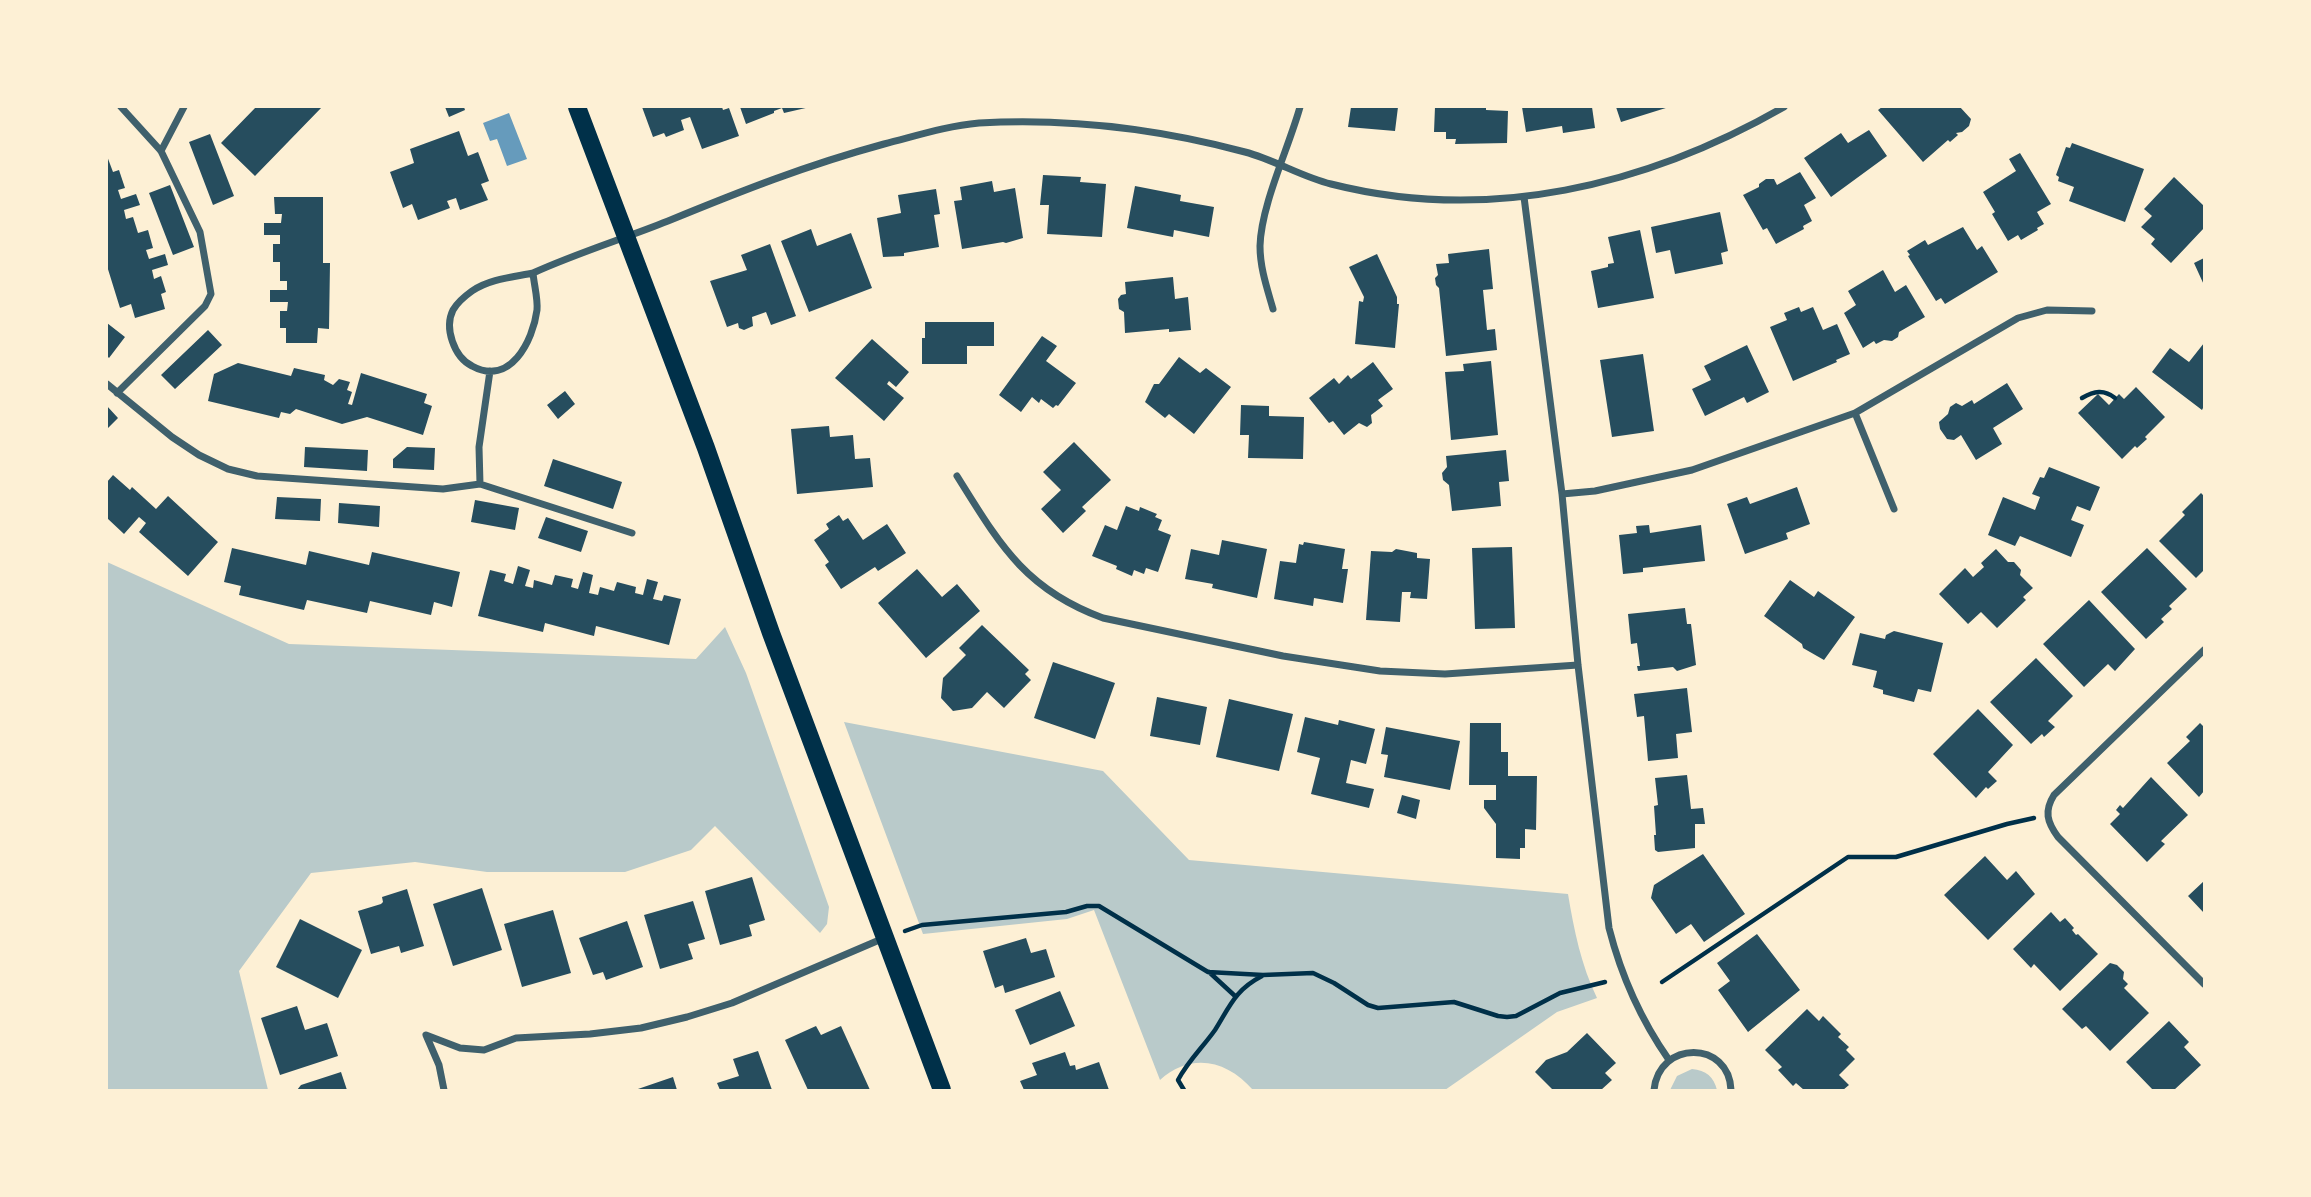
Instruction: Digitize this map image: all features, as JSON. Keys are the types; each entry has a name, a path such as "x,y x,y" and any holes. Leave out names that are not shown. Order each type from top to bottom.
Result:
{"main road":[{"path":"577,107 706,448 942,1090"}],"street":[{"path":"117,393 205,306 211,294 200,232 161,151 121,107"},
{"path":"161,151 184,107"},
{"path":"1273,309 1262,274 1260,244 1265,216 1300,107"},
{"path":"533,273 537,309 529,341 522,353 510,365 490,371 472,366 456,349 449,324 453,310 473,290 486,284 533,273 766,181 940,128 979,123 1093,124 1169,135 1246,153 1327,183 1361,191 1441,200 1524,197 1590,186 1636,174 1724,139 1784,107"},
{"path":"1524,197 1562,494 1578,666 1609,928 1616,956 1640,1013 1669,1060"},
{"path":"1562,494 1595,491 1692,470 1855,413 2018,318 2047,310 2092,311"},
{"path":"480,484 480,447 490,371"},
{"path":"107,384 172,438 228,469 257,476 402,487 443,489 480,484 632,533"},
{"path":"1855,413 1894,509"},
{"path":"957,476 1002,548 1019,566 1037,582 1079,609 1103,618 1283,656 1380,671 1444,674 1578,666"},
{"path":"2204,650 2054,795 2048,805 2047,815 2050,826 2058,837 2204,984"},
{"path":"444,1090 439,1065 426,1035 460,1048 484,1050 516,1038 641,1028 732,1003 885,938"},
{"path":"1654,1090 1660,1069 1669,1060 1680,1054 1693,1052 1706,1054 1717,1060 1726,1070 1731,1090"}],"path":[{"path":"2082,398 2099,391 2115,398"},
{"path":"1662,982 1848,857 1896,857 2047,815"},
{"path":"885,938 922,925 1066,912 1087,906 1099,906 1208,972 1234,996"},
{"path":"1208,972 1263,975 1313,973 1378,1008 1454,1002 1507,1017 1516,1016 1560,993 1605,982"},
{"path":"1184,1090 1178,1080 1214,1032 1234,996 1263,975"}],"shaded area":[{"path":"107,562 289,644 696,659 725,627 746,673 829,907 827,924 820,933 715,826 691,850 625,872 487,872 415,862 311,873 239,971 268,1090 107,1090"},
{"path":"844,722 1103,771 1189,860 1568,894 1579,947 1597,998 1557,1012 1445,1090 1253,1090 1232,1072 1208,1063 1184,1066 1160,1080 1094,910 1067,919 923,934"},
{"path":"1692,1069 1709,1075 1717,1090 1670,1090 1677,1076"}],"water":[{"path":"509,113 527,159 507,166 497,139 490,141 483,123"}],"building":[{"path":"256,107 322,107 255,176 221,143"},
{"path":"445,107 464,107 465,110 449,117"},
{"path":"642,107 729,108 739,136 702,149 690,117 681,120 684,130 666,137 664,133 653,137"},
{"path":"740,107 810,107 784,113 782,108 746,124"},
{"path":"1351,107 1398,107 1395,131 1348,127"},
{"path":"1435,107 1486,107 1486,110 1508,111 1507,143 1455,144 1456,139 1446,139 1446,132 1434,132"},
{"path":"1522,107 1592,107 1595,128 1563,133 1562,126 1526,132"},
{"path":"1616,107 1669,107 1621,122"},
{"path":"1882,107 1960,107 1971,119 1969,126 1956,133 1958,135 1950,142 1948,140 1923,162 1878,110"},
{"path":"1869,130 1887,156 1831,197 1804,158 1841,133 1848,143"},
{"path":"459,131 468,156 478,152 489,181 481,184 488,200 460,210 456,198 447,201 450,208 418,220 412,204 403,208 390,172 414,163 410,149"},
{"path":"210,134 234,196 213,205 189,142"},
{"path":"2072,143 2144,169 2125,222 2069,201 2074,187 2058,181 2059,177 2056,175 2066,147 2070,148"},
{"path":"2020,153 2051,204 2037,212 2044,224 2037,228 2038,230 2021,240 2018,235 2008,241 1983,192 2016,171 2009,159"},
{"path":"107,156 113,172 119,170 125,188 118,190 121,199 136,194 140,205 124,210 126,219 133,217 138,233 148,230 153,248 146,250 149,259 165,254 168,265 152,270 154,279 161,276 166,292 161,294 165,309 135,318 131,304 120,308 107,266"},
{"path":"1800,172 1816,198 1804,205 1812,221 1803,226 1804,229 1776,244 1767,228 1763,230 1743,195 1759,187 1766,179 1774,179 1777,185"},
{"path":"1043,175 1081,177 1080,182 1106,184 1102,237 1047,234 1049,205 1040,205"},
{"path":"2174,177 2204,206 2204,228 2171,263 2151,244 2155,239 2141,227 2152,216 2144,209"},
{"path":"992,181 994,192 1015,188 1023,238 962,249 954,201 962,200 960,187"},
{"path":"170,185 194,247 173,255 149,193"},
{"path":"1135,186 1181,195 1180,201 1214,207 1209,237 1174,230 1173,237 1127,228"},
{"path":"936,189 940,214 934,215 939,247 904,253 904,256 883,257 877,218 901,213 898,195"},
{"path":"274,197 323,197 323,263 330,263 329,329 318,328 317,343 286,343 286,328 280,328 280,311 287,311 288,302 270,302 270,290 287,290 287,281 280,281 280,262 273,262 273,244 280,244 280,235 264,235 264,223 281,223 282,214 275,214"},
{"path":"1720,212 1728,251 1721,253 1723,264 1675,274 1670,250 1656,253 1651,227"},
{"path":"1963,227 1977,250 1982,246 1998,272 1945,304 1941,298 1936,301 1907,251 1925,240 1928,245"},
{"path":"811,229 817,246 851,233 872,288 809,312 781,241"},
{"path":"1640,230 1654,298 1598,308 1591,271 1614,263 1608,237"},
{"path":"770,244 796,316 771,325 766,312 752,317 753,326 744,330 739,328 738,323 727,327 710,281 747,270 741,255"},
{"path":"1489,249 1493,289 1483,290 1487,330 1495,329 1497,350 1446,356 1439,288 1435,278 1438,275 1436,264 1449,263 1448,254"},
{"path":"1377,254 1399,304 1395,348 1355,344 1359,301 1363,302 1364,297 1349,267"},
{"path":"2204,258 2204,285 2194,263"},
{"path":"1883,270 1895,292 1906,285 1925,317 1899,332 1898,337 1892,341 1884,340 1876,344 1874,341 1863,348 1844,313 1856,305 1848,291"},
{"path":"1173,277 1175,299 1188,297 1191,330 1125,333 1124,312 1119,309 1118,299 1126,294 1125,282"},
{"path":"1799,307 1801,312 1813,307 1823,330 1837,324 1850,354 1793,381 1770,327 1787,320 1784,313"},
{"path":"925,322 994,322 994,346 967,346 967,364 922,364"},
{"path":"107,323 125,337 109,358 107,356"},
{"path":"208,330 222,345 175,389 161,375"},
{"path":"1042,336 1057,346 1046,361 1076,383 1058,406 1053,408 1041,399 1039,403 1032,397 1021,412 999,395"},
{"path":"872,339 909,372 896,387 889,381 887,384 904,398 884,421 835,378"},
{"path":"2204,343 2202,410 2152,372 2170,348 2189,362"},
{"path":"1747,345 1769,392 1747,403 1744,397 1705,416 1692,389 1711,380 1704,366"},
{"path":"1643,354 1654,431 1612,437 1600,360"},
{"path":"1179,357 1200,373 1206,368 1231,387 1194,434 1169,414 1165,418 1145,402 1154,384 1159,384"},
{"path":"1491,361 1498,435 1451,440 1445,372 1464,371 1463,364"},
{"path":"1373,362 1393,389 1378,400 1383,406 1371,415 1372,423 1367,427 1359,423 1344,435 1333,421 1329,423 1309,398 1334,378 1339,384 1348,375 1351,379"},
{"path":"238,363 291,376 294,368 325,375 324,380 333,385 339,379 350,382 347,390 352,392 348,404 352,405 361,373 427,394 424,403 432,406 423,435 367,417 342,424 296,409 290,414 281,412 279,418 208,401 214,374"},
{"path":"2007,383 2023,409 1993,428 2002,444 1976,460 1961,435 1954,440 1947,439 1939,422 1956,403 1962,406 1972,400 1974,404"},
{"path":"2136,387 2165,417 2145,437 2147,439 2122,459 2078,413 2098,394 2109,405 2119,394 2124,399"},
{"path":"565,391 575,404 558,419 547,405"},
{"path":"1241,405 1269,406 1269,416 1304,417 1303,459 1248,458 1249,435 1240,435"},
{"path":"107,406 118,418 107,429"},
{"path":"829,426 830,437 853,435 855,459 870,458 873,487 797,494 791,429"},
{"path":"1074,442 1111,480 1082,507 1086,511 1063,533 1041,509 1061,490 1043,472"},
{"path":"305,447 368,450 367,471 304,467"},
{"path":"407,447 435,448 434,470 393,468 393,459"},
{"path":"1506,450 1509,481 1499,482 1501,506 1452,511 1449,485 1443,480 1442,473 1447,467 1446,456"},
{"path":"553,459 622,482 613,509 544,486"},
{"path":"2049,467 2100,487 2090,511 2077,506 2071,520 2084,525 2071,557 2020,536 2015,546 1988,535 2003,497 2035,510 2040,497 2032,494 2040,477 2044,478"},
{"path":"113,475 130,490 132,487 156,509 168,496 218,542 188,576 139,532 146,523 139,517 124,534 107,518 107,482"},
{"path":"1797,487 1810,524 1786,533 1788,539 1745,554 1727,504 1747,497 1750,504"},
{"path":"2201,493 2204,496 2204,570 2196,578 2159,541 2185,515 2182,512"},
{"path":"277,497 321,499 320,521 275,519"},
{"path":"475,500 519,508 515,530 471,522"},
{"path":"339,503 380,506 379,527 338,523"},
{"path":"1126,506 1139,511 1140,507 1157,514 1155,517 1162,520 1158,530 1171,535 1158,572 1146,568 1144,574 1134,570 1132,576 1116,569 1117,566 1092,556 1105,525 1117,530"},
{"path":"839,515 843,521 848,518 863,540 887,524 906,553 878,571 875,567 841,589 825,565 829,562 814,540 829,529 826,524"},
{"path":"546,517 588,531 581,552 538,538"},
{"path":"1649,525 1650,533 1701,525 1705,561 1643,568 1643,572 1623,574 1619,535 1637,533 1636,526"},
{"path":"1222,540 1267,549 1257,598 1212,588 1213,584 1185,579 1191,549 1219,555"},
{"path":"1304,542 1345,549 1342,569 1348,569 1343,603 1314,598 1313,606 1274,599 1280,561 1296,563 1299,544 1303,545"},
{"path":"1512,547 1515,628 1475,629 1472,548"},
{"path":"232,548 306,565 309,551 369,565 372,552 460,572 452,607 434,602 431,615 370,601 367,613 307,600 304,610 239,595 241,586 224,582"},
{"path":"2147,548 2187,589 2169,606 2172,609 2161,619 2164,622 2146,639 2101,592"},
{"path":"1396,549 1417,553 1417,558 1430,559 1427,599 1410,598 1411,592 1402,592 1400,622 1366,620 1371,551 1392,552"},
{"path":"1996,549 2008,562 2014,562 2021,570 2020,575 2033,588 2023,597 2026,600 1997,628 1981,612 1968,624 1939,594 1965,568 1973,577 1984,567 1981,563"},
{"path":"518,566 530,570 525,586 533,588 534,580 552,585 555,575 573,579 571,587 578,589 583,572 593,575 589,593 598,595 600,587 614,591 617,582 636,587 635,593 643,595 647,579 658,582 653,599 662,601 664,595 681,599 669,645 596,626 594,636 545,623 543,632 478,616 490,570 506,574 504,581 513,584"},
{"path":"917,569 942,597 957,584 980,611 926,658 878,603"},
{"path":"1790,580 1814,597 1818,591 1855,617 1824,660 1803,648 1802,644 1764,616"},
{"path":"2089,600 2135,649 2115,671 2108,664 2084,687 2043,644"},
{"path":"1685,608 1687,624 1691,624 1696,665 1677,671 1673,667 1638,671 1637,666 1640,666 1637,643 1631,644 1628,614"},
{"path":"982,625 1029,670 1025,674 1031,680 1004,708 987,692 972,708 953,711 941,698 943,678 966,655 959,648"},
{"path":"1894,631 1943,643 1931,692 1918,689 1914,702 1883,694 1883,690 1873,687 1877,671 1852,665 1860,633 1885,639 1886,635"},
{"path":"2036,658 2073,696 2048,721 2055,727 2031,744 1990,702"},
{"path":"1053,662 1115,683 1095,739 1034,718"},
{"path":"1687,688 1692,732 1676,734 1678,758 1648,761 1644,716 1637,717 1634,694"},
{"path":"1157,697 1207,707 1200,745 1150,736"},
{"path":"1229,699 1293,714 1279,771 1216,757"},
{"path":"1978,709 2013,745 1988,772 1997,781 1988,789 1986,787 1976,798 1933,754"},
{"path":"1305,717 1338,725 1339,720 1375,729 1366,764 1351,760 1346,783 1374,789 1369,808 1311,794 1320,758 1297,752"},
{"path":"1470,723 1501,723 1501,752 1508,752 1508,776 1537,776 1536,830 1525,829 1525,848 1520,848 1520,859 1496,858 1496,824 1484,808 1484,800 1496,800 1496,785 1469,785"},
{"path":"2200,723 2204,727 2204,791 2199,797 2167,763 2190,741 2186,737"},
{"path":"1386,727 1460,741 1450,790 1384,777 1388,755 1381,754"},
{"path":"1687,775 1691,809 1703,808 1705,824 1695,824 1695,848 1658,852 1655,850 1654,835 1654,806 1658,805 1655,778"},
{"path":"2151,777 2188,815 2161,841 2165,844 2147,862 2110,824 2120,814 2116,810 2120,805 2123,808"},
{"path":"1402,795 1420,800 1416,819 1397,813"},
{"path":"1703,854 1745,914 1704,942 1691,924 1676,934 1651,898 1654,885"},
{"path":"1985,856 2007,880 2016,871 2035,894 1988,940 1944,895"},
{"path":"752,877 765,920 749,925 752,936 720,945 705,891"},
{"path":"2204,881 2204,913 2188,896"},
{"path":"482,888 502,950 453,966 433,904"},
{"path":"407,889 424,946 401,953 399,946 371,954 358,911 381,904 382,897"},
{"path":"693,901 705,939 688,944 693,959 660,969 644,915"},
{"path":"553,910 571,973 522,987 504,924"},
{"path":"2051,912 2060,922 2065,918 2074,928 2072,930 2076,935 2098,954 2060,991 2034,964 2031,968 2013,949"},
{"path":"300,919 362,950 338,998 276,967"},
{"path":"627,921 643,967 606,980 603,972 593,975 579,938"},
{"path":"1757,934 1800,990 1748,1032 1718,990 1730,981 1717,963"},
{"path":"1026,938 1031,953 1046,949 1055,977 1005,993 1003,985 995,988 983,951"},
{"path":"2110,963 2117,965 2124,972 2123,979 2128,984 2124,988 2149,1013 2110,1051 2086,1026 2082,1029 2062,1009"},
{"path":"1060,991 1075,1026 1030,1045 1015,1010"},
{"path":"297,1006 305,1030 327,1023 338,1056 280,1075 261,1018"},
{"path":"1807,1009 1819,1021 1823,1016 1841,1034 1838,1037 1849,1047 1846,1050 1855,1059 1839,1075 1849,1085 1843,1090 1804,1090 1796,1083 1793,1086 1778,1070 1782,1067 1765,1050"},
{"path":"2169,1021 2189,1042 2184,1047 2201,1065 2174,1090 2153,1090 2126,1062"},
{"path":"816,1026 821,1035 841,1026 870,1090 808,1090 785,1040"},
{"path":"1587,1033 1616,1063 1605,1073 1612,1080 1601,1090 1553,1090 1535,1072 1546,1060 1567,1052"},
{"path":"758,1051 772,1090 720,1090 717,1083 739,1076 733,1059"},
{"path":"1065,1052 1070,1066 1075,1065 1076,1070 1099,1062 1109,1090 1024,1090 1020,1081 1037,1075 1032,1063"},
{"path":"341,1072 347,1090 297,1090 301,1085"},
{"path":"673,1077 677,1090 635,1090"}]}
